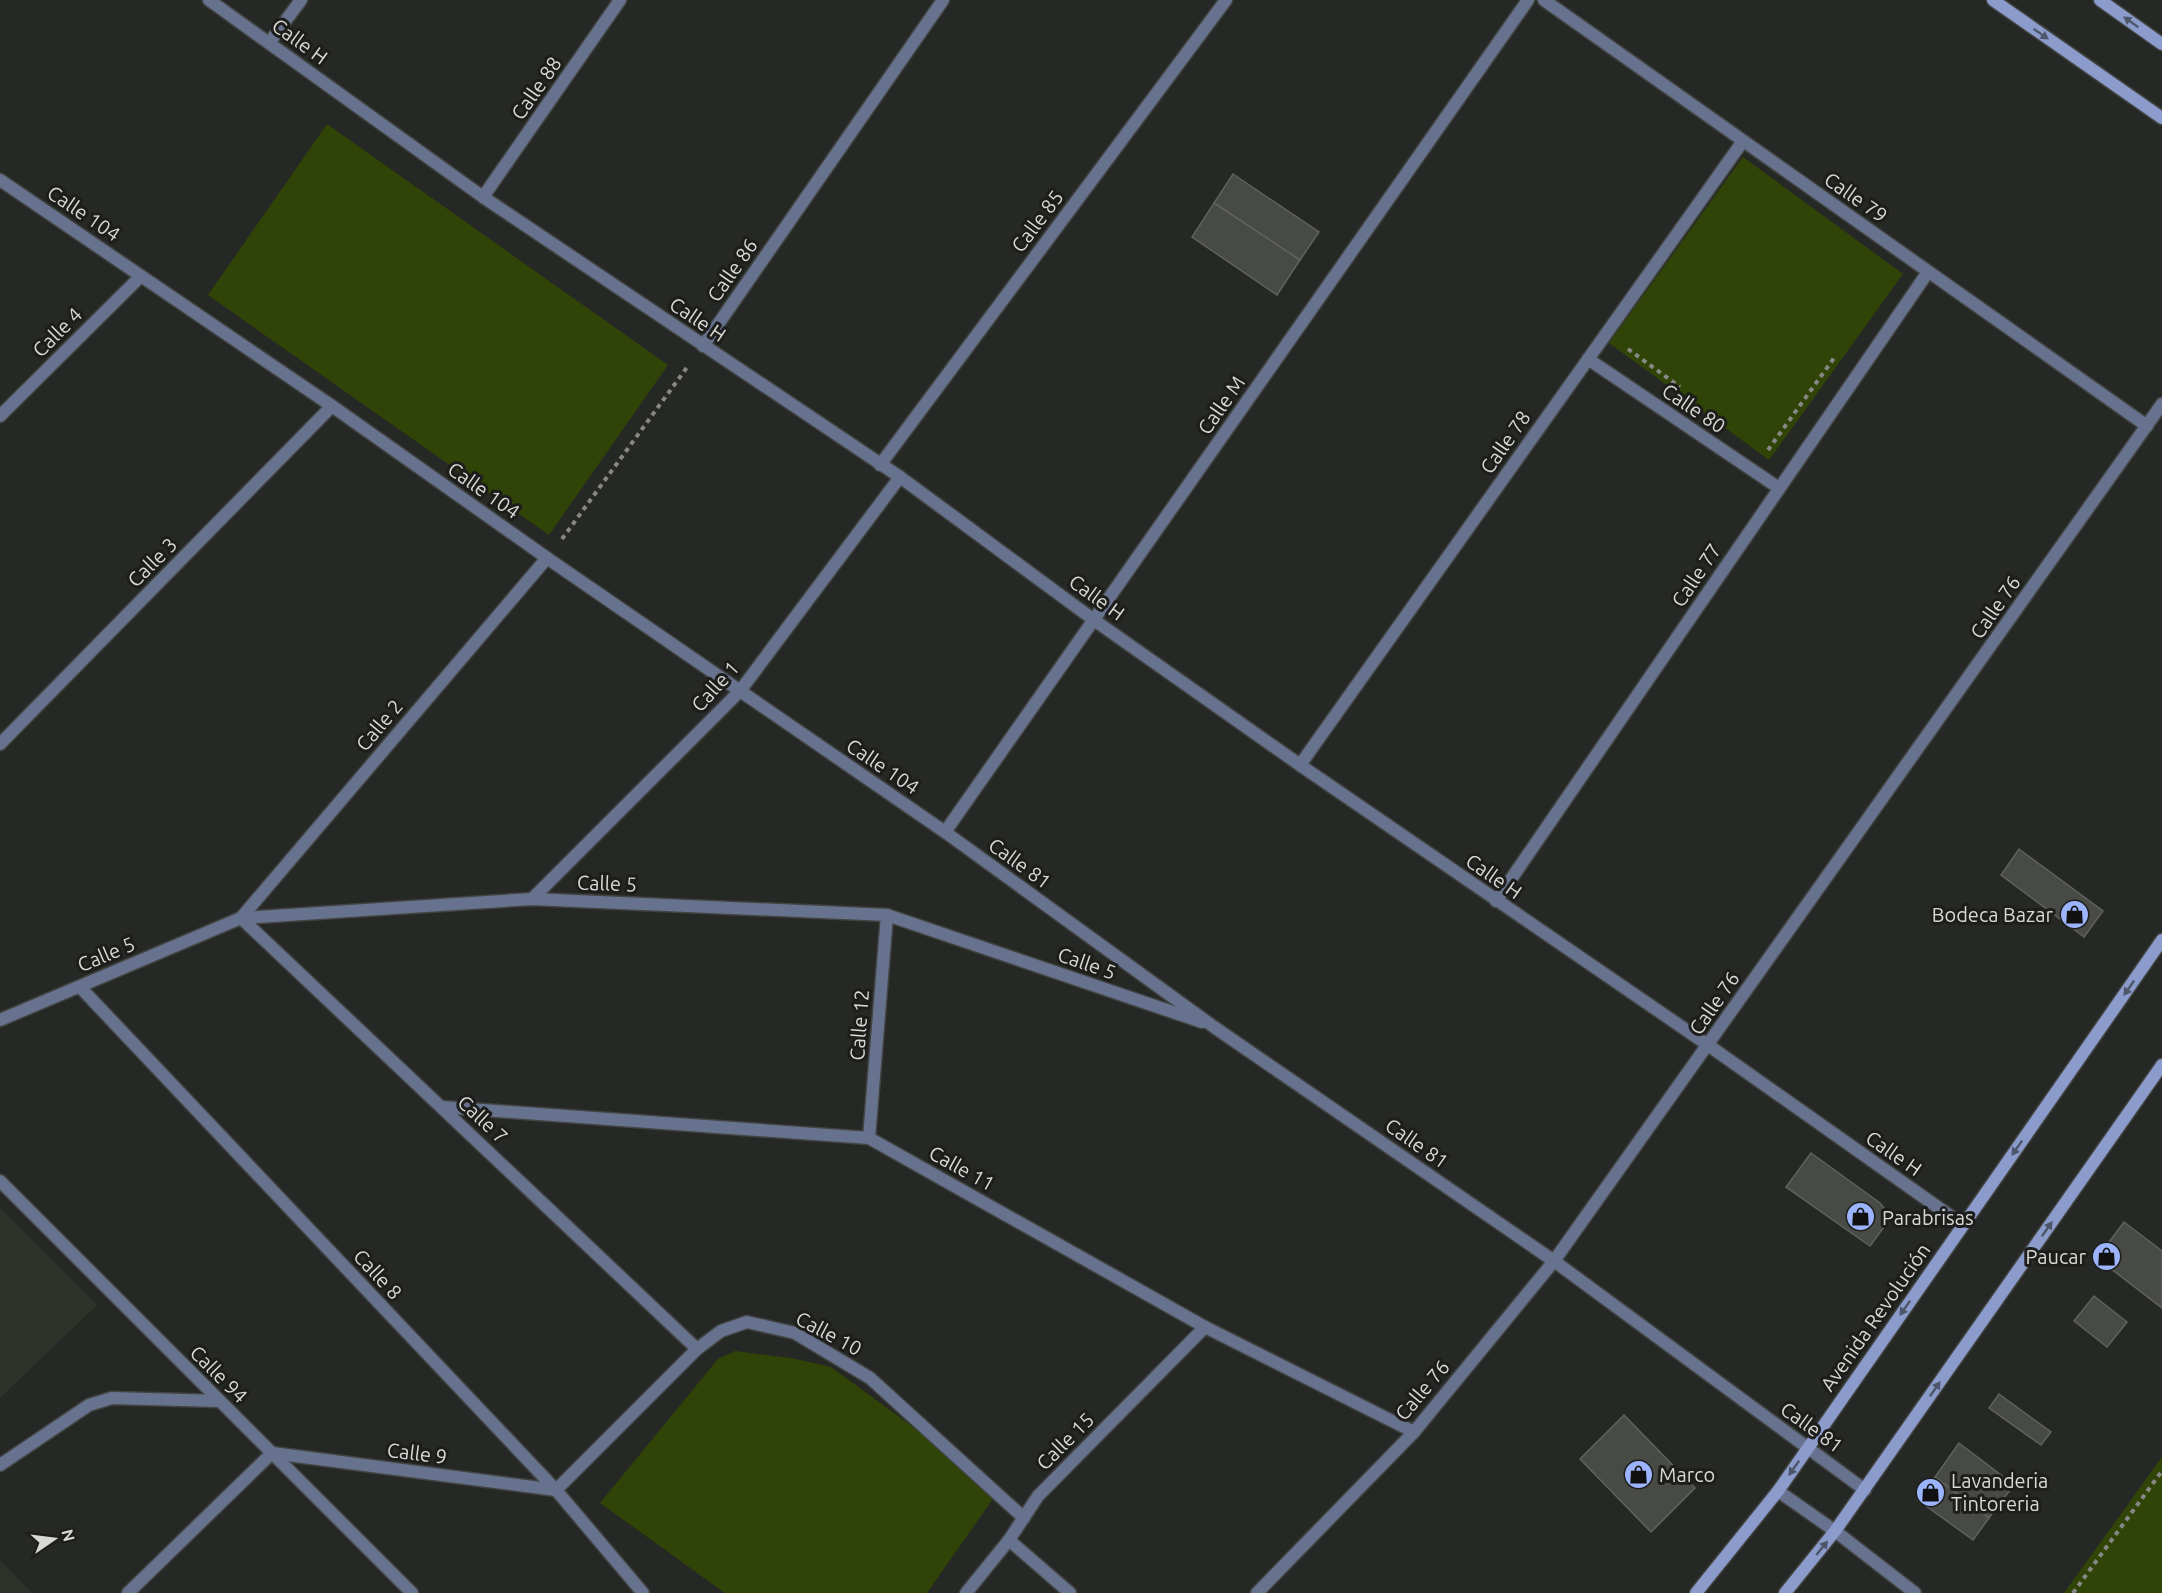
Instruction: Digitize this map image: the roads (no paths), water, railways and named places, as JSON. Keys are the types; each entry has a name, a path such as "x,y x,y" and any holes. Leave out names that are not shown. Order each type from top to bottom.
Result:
{"street":[{"name":"Calle H","path":"209,0 483,197 900,477 1094,620 1300,765 1708,1045 1963,1225"},
{"path":"269,43 301,0"},
{"name":"Calle 88","path":"483,197 620,0"},
{"name":"Calle 86","path":"703,346 943,0"},
{"name":"Calle 85","path":"880,465 1226,0"},
{"name":"Calle M","path":"945,832 1528,0"},
{"name":"Calle 79","path":"1544,0 2147,426"},
{"path":"1993,0 2162,118"},
{"path":"2100,0 2162,44"},
{"name":"Calle 78","path":"1300,765 1743,141"},
{"name":"Calle 104","path":"0,180 332,406 945,832"},
{"name":"Calle 77","path":"1496,901 1928,272"},
{"name":"Calle 4","path":"0,416 141,276"},
{"name":"Calle 80","path":"1588,359 1779,488"},
{"name":"Calle 76","path":"1257,1593 1414,1432 1554,1261 2162,404"},
{"name":"Calle 3","path":"0,744 332,406"},
{"name":"Calle 1","path":"532,899 740,691 900,477"},
{"name":"Calle 2","path":"241,918 548,558"},
{"name":"Calle 81","path":"945,832 1214,1027 1554,1261 1864,1490"},
{"name":"Calle 5","path":"0,1020 241,918 532,899 887,915 1214,1027"},
{"name":"Calle 12","path":"869,1138 887,915"},
{"name":"Calle 7","path":"241,918 697,1349"},
{"name":"Avenida Revolución","path":"1696,1593 1778,1491 2162,940"},
{"name":"Calle 8","path":"80,987 556,1490 643,1593"},
{"path":"1785,1593 1835,1531 2162,1065"},
{"name":"Calle 11","path":"442,1107 869,1138 1205,1327 1414,1432"},
{"name":"Calle 94","path":"0,1180 412,1593"},
{"name":"Calle 10","path":"556,1490 697,1349 721,1331 747,1322 795,1333 870,1378 1024,1518"},
{"name":"Calle 15","path":"966,1593 1009,1540 1038,1496 1205,1327"},
{"path":"0,1465 89,1405 112,1398 218,1401"},
{"path":"128,1593 272,1453"},
{"name":"Calle 9","path":"272,1453 556,1490"},
{"path":"1778,1491 1835,1531 1915,1593"},
{"path":"1009,1540 1070,1593"}],"place":[{"name":"Bodeca Bazar","path":"2074,914"},
{"name":"Parabrisas","path":"1861,1217"},
{"name":"Paucar","path":"2107,1256"},
{"name":"Marco","path":"1638,1474"},
{"name":"Lavanderia Tintoreria","path":"1930,1492"}]}
